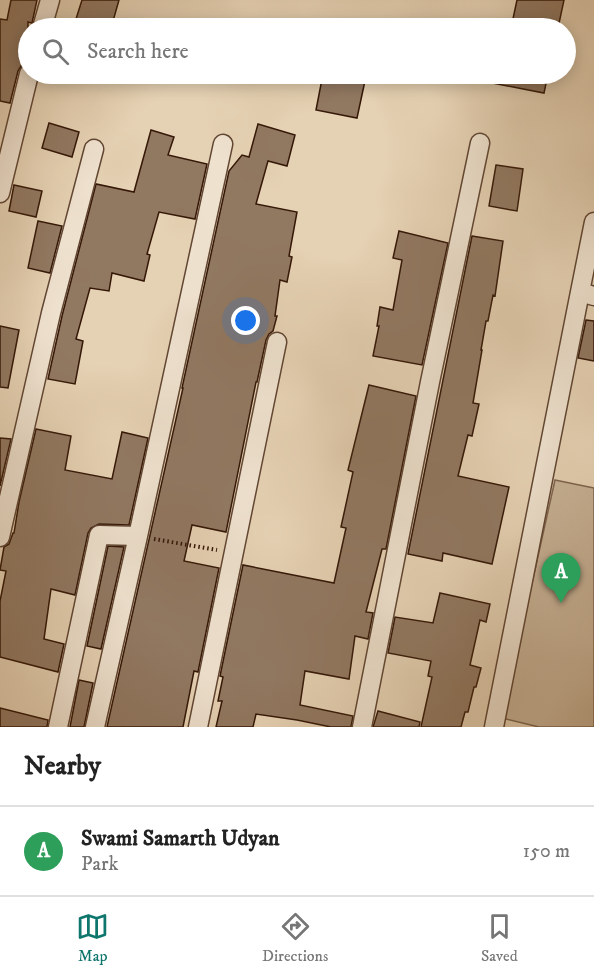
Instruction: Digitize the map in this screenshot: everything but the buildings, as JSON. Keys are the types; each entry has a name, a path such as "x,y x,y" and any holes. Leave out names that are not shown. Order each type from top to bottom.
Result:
{"street":[{"path":"45,18 50,0"},
{"path":"0,193 26,84"},
{"path":"362,727 480,143"},
{"path":"95,727 223,144"},
{"path":"0,537 51,314 94,149"},
{"path":"498,726 587,294 594,222"},
{"path":"198,727 277,342"},
{"path":"58,727 99,535 138,536"}],"path":[{"path":"138,536 233,553"}],"shaded area":[{"path":"555,480 594,488 594,727 539,727 502,718"}],"place":[{"name":"Swami Samarth Udyan","path":"561,603"}]}
